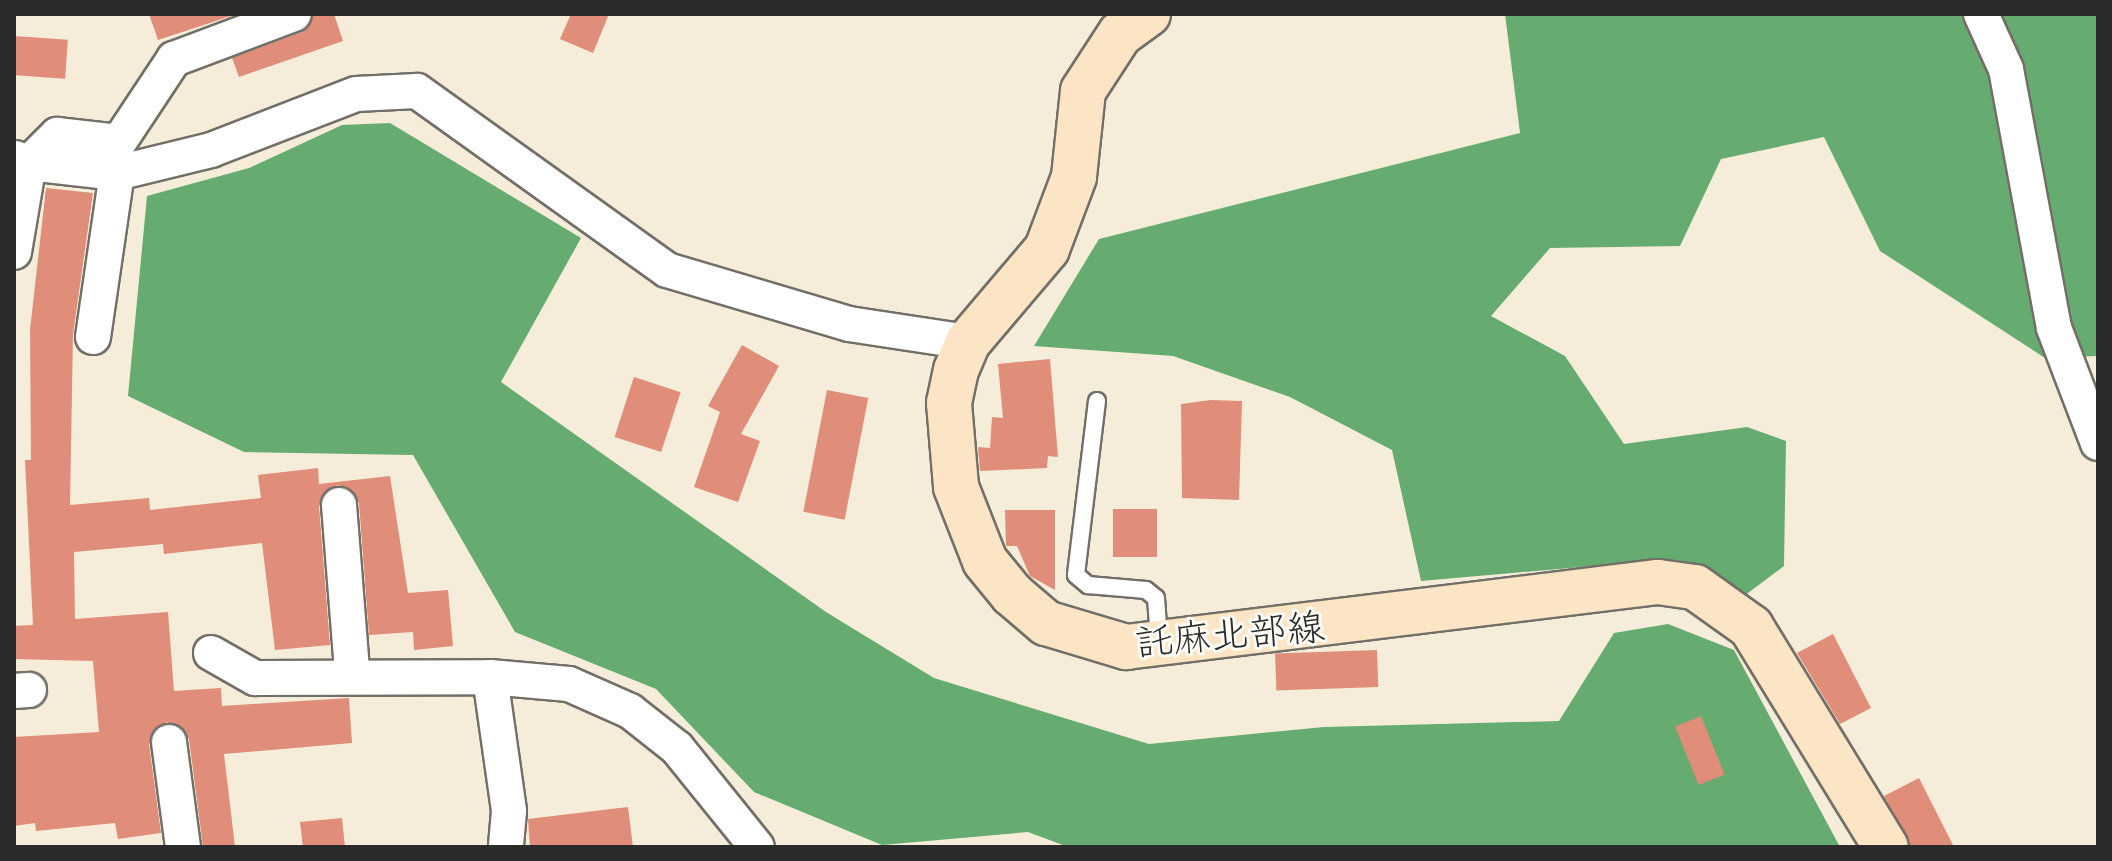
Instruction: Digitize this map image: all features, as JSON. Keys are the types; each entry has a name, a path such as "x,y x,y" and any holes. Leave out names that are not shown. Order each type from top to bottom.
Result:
{"main road":[{"name":"託麻北部線","path":"1148,14 1102,55 1083,91 1074,177 1047,249 968,342 949,403 956,487 985,561 1046,623 1105,643 1159,646 1658,582 1695,587 1751,627 1886,847"}],"street":[{"path":"21,160 57,135 119,142 174,59 294,14"},
{"path":"1981,14 2006,69 2054,328 2098,443"},
{"path":"21,160 117,173 211,150 356,94 417,91 667,270 849,324 968,342"},
{"path":"14,252 21,160"},
{"path":"93,337 117,173"},
{"path":"339,505 352,672"},
{"path":"211,653 255,678 352,672 490,677 569,684 630,711 677,748 757,847"},
{"path":"490,677 509,811 506,847"},
{"path":"169,742 183,847"}],"lane":[{"path":"1097,401 1076,575 1088,585 1136,588 1156,598 1159,646"}],"green space":[{"path":"1505,14 2098,14 2098,356 2045,358 1880,251 1824,137 1721,159 1680,246 1550,248 1491,316 1565,356 1624,444 1747,427 1786,441 1784,566 1744,596 1651,561 1421,581 1392,450 1290,397 1173,356 1034,346 1099,239 1520,133"},
{"path":"390,123 581,238 501,382 826,612 934,678 1149,744 1324,727 1559,721 1614,633 1668,624 1734,650 1840,847 1068,847 1028,832 882,845 754,792 656,689 515,632 413,455 244,452 128,396 147,196 249,168 342,125"}],"building":[{"path":"149,14 237,14 158,40"},
{"path":"314,14 334,14 343,41 239,77 232,58 302,32"},
{"path":"571,14 609,14 593,53 560,39"},
{"path":"14,36 68,40 65,79 14,75"},
{"path":"46,188 93,193 73,334 70,505 149,498 150,510 261,498 258,475 318,468 319,484 390,476 408,593 448,590 453,646 414,650 413,632 369,635 359,503 338,485 319,506 330,645 275,650 262,543 164,554 163,544 74,552 75,619 168,612 174,691 221,688 222,706 349,698 352,743 224,754 235,847 203,847 189,739 167,722 149,744 161,833 118,839 115,823 36,831 35,823 14,826 14,737 99,732 93,661 14,659 14,626 33,625 25,460 31,460 30,330"},
{"path":"742,345 779,366 741,434 760,441 738,502 694,487 720,412 708,406"},
{"path":"1050,359 1058,457 1048,456 1047,468 980,471 978,447 990,448 992,417 1003,418 998,364"},
{"path":"634,377 681,392 661,452 615,437"},
{"path":"827,390 868,398 845,520 803,512"},
{"path":"1211,400 1242,401 1239,500 1182,498 1181,404"},
{"path":"1113,509 1157,509 1157,557 1113,557"},
{"path":"1005,510 1055,510 1055,590 1030,576 1017,546 1006,546"},
{"path":"1833,634 1871,708 1840,724 1797,653"},
{"path":"1377,650 1378,687 1276,691 1275,654"},
{"path":"1701,716 1725,774 1699,785 1675,726"},
{"path":"1919,778 1954,847 1911,847 1884,796"},
{"path":"628,807 633,847 530,847 528,819"},
{"path":"342,818 345,847 303,847 300,822"}]}
